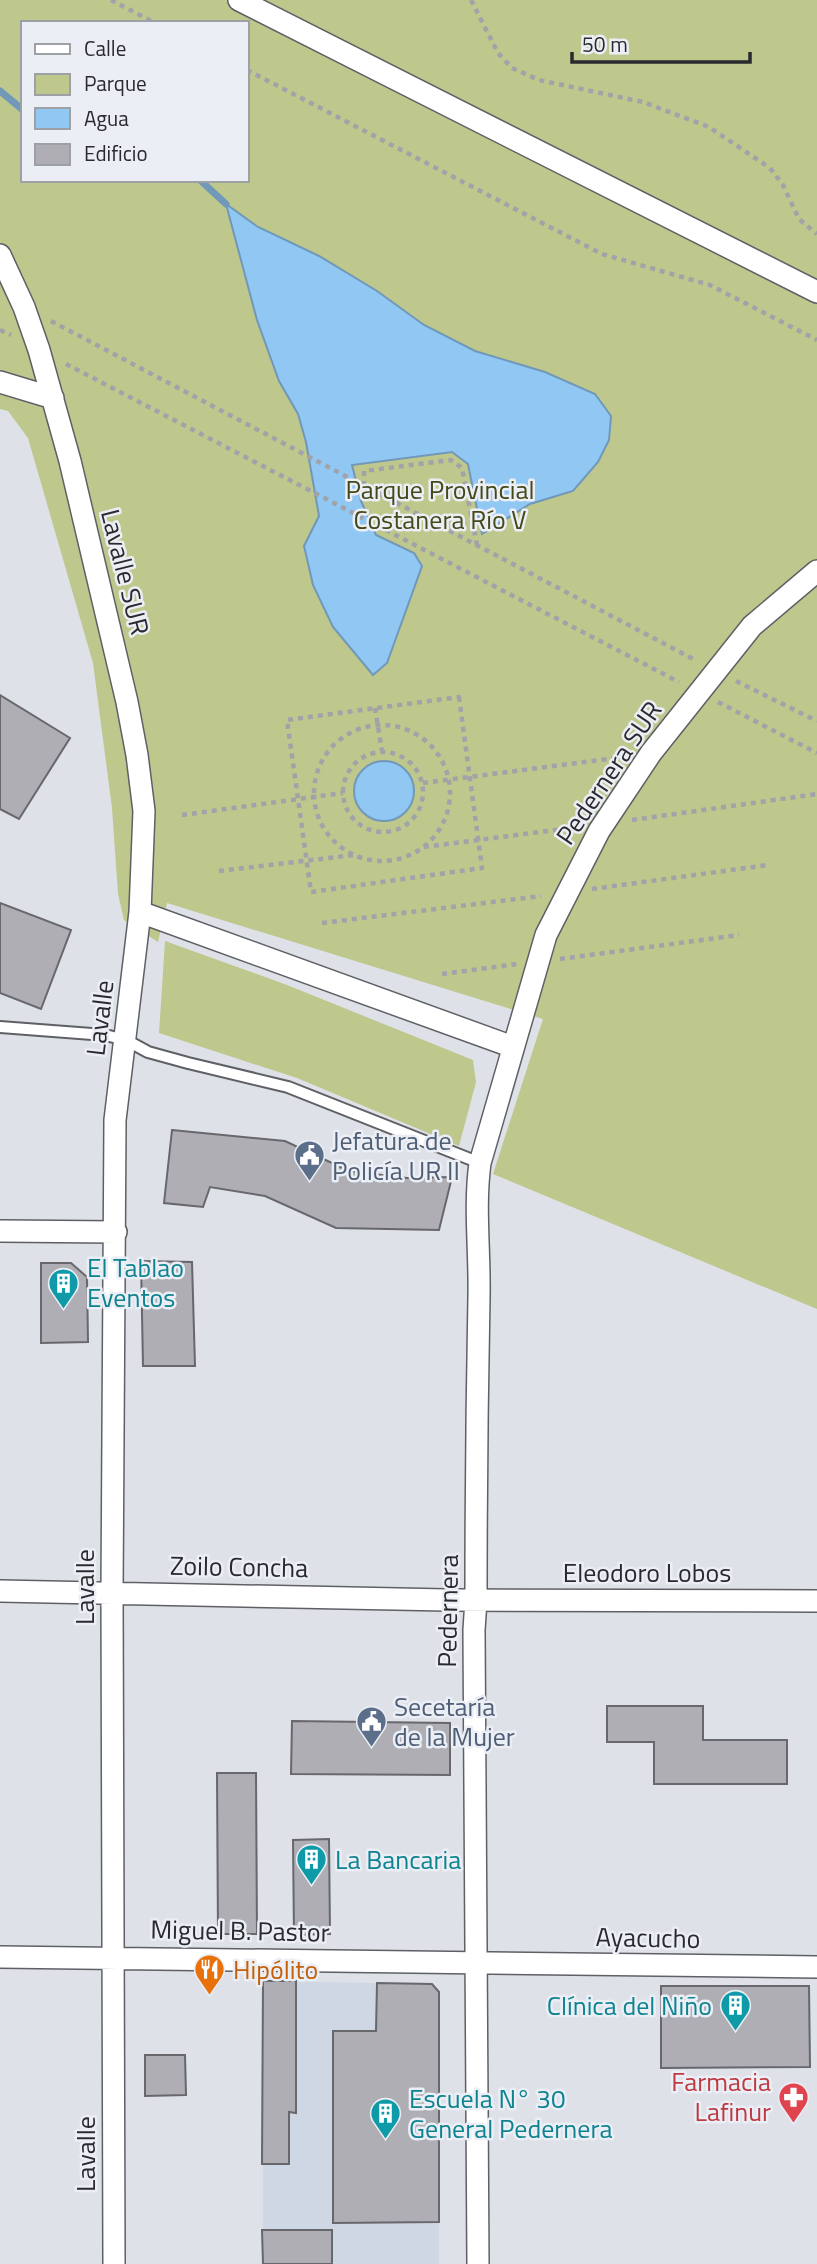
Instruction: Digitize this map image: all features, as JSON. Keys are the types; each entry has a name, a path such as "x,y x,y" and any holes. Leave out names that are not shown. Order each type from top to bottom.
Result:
{"street":[{"path":"239,0 817,292"},
{"name":"Lavalle SUR","path":"0,256 24,307 39,350 108,618 137,755 144,811 140,912"},
{"path":"0,382 53,398"},
{"name":"Pedernera SUR","path":"513,1047 546,935 603,824 651,752 752,626 817,571"},
{"path":"140,912 513,1047"},
{"name":"Lavalle","path":"114,2264 112,1592 115,1120 140,912"},
{"name":"Pedernera","path":"478,2264 474,1630 477,1600 477,1183 480,1163 513,1047"},
{"path":"0,1231 116,1232"},
{"name":"Zoilo Concha","path":"0,1591 477,1600"},
{"name":"Eleodoro Lobos","path":"477,1600 817,1601"},
{"name":"Miguel B. Pastor","path":"0,1957 478,1964"},
{"name":"Ayacucho","path":"478,1964 817,1967"}],"lane":[{"path":"0,1027 105,1035 126,1040 148,1052 288,1087 480,1163"}],"path":[{"path":"111,0 151,21"},
{"path":"471,0 498,53 512,68 540,80 643,103 709,127 770,168 799,219 817,234"},
{"path":"248,71 601,254 710,285 817,340"},
{"path":"24,307 716,671 817,721"},
{"path":"0,330 817,753"},
{"path":"364,486 364,471 451,460 462,468 477,546"},
{"path":"459,697 470,778 482,868 311,892 288,720 459,697"},
{"path":"375,708 382,751"},
{"path":"378,725 392,726 419,735 439,755 450,780 449,809 436,835 423,847 392,860 367,859 344,849 326,832 320,821 314,796 318,771 331,748 353,732 378,725"},
{"path":"382,751 396,753 418,770 423,783 424,798 418,812 409,824 396,831 366,829 354,820 346,808 344,781 358,760 369,754 382,751"},
{"path":"423,783 651,752"},
{"path":"182,816 343,793"},
{"path":"423,847 817,794"},
{"path":"219,871 354,855"},
{"path":"442,974 739,935"}],"shaded area":[{"path":"263,1981 432,1984 439,1992 439,2264 263,2264"}],"green space":[{"name":"Parque Provincial Costanera Río V","path":"0,0 817,0 817,1309 493,1174 543,1019 167,903 158,942 124,920 118,894 112,808 93,663 28,438 8,411 0,409"},
{"path":"165,941 287,985 473,1060 476,1082 459,1146 297,1078 159,1033"}],"water":[{"path":"226,204 258,227 319,256 377,291 424,325 475,351 545,372 595,394 611,416 609,440 598,462 573,491 530,504 482,534 468,464 452,452 352,465 361,501 376,535 414,553 422,566 387,663 373,675 333,627 313,585 304,546 319,516 306,442 298,414 279,381 257,320"},
{"path":"378,761 390,761 409,774 414,791 412,803 401,816 390,821 378,821 359,808 354,797 354,785 367,766"}],"building":[{"path":"0,695 70,738 19,819 0,809"},
{"path":"0,903 71,930 41,1009 0,993"},
{"name":"Jefatura de Policía UR II","path":"172,1130 285,1141 349,1171 407,1178 452,1177 439,1230 336,1228 265,1196 210,1187 203,1207 164,1203"},
{"path":"141,1261 192,1262 195,1366 143,1366"},
{"name":"El Tablao Eventos","path":"41,1263 71,1263 87,1277 88,1342 41,1343"},
{"path":"607,1706 703,1706 703,1740 787,1740 787,1784 654,1784 654,1742 607,1742"},
{"name":"Secetaría de la Mujer","path":"292,1721 450,1723 450,1775 291,1774"},
{"path":"217,1773 256,1773 257,1934 218,1934"},
{"name":"La Bancaria","path":"329,1839 330,1934 294,1935 293,1840"},
{"path":"263,1981 296,1981 296,2113 289,2112 289,2164 262,2164"},
{"name":"Escuela N° 30 General Pedernera","path":"377,1983 432,1984 439,1992 439,2222 333,2223 333,2031 376,2031"},
{"name":"Clínica del Niño","path":"661,1986 809,1986 810,2067 661,2068"},
{"path":"145,2055 185,2055 186,2095 145,2096"},
{"path":"262,2230 332,2230 332,2264 263,2264"}],"waterway":[{"path":"0,91 21,108"},
{"path":"202,182 226,204"}],"place":[{"name":"Jefatura de Policía UR II","path":"309,1183"},
{"name":"El Tablao Eventos","path":"64,1310"},
{"name":"Secetaría de la Mujer","path":"371,1749"},
{"name":"La Bancaria","path":"312,1887"},
{"name":"Hipólito","path":"210,1997"},
{"name":"Clínica del Niño","path":"735,2033"},
{"name":"Farmacia Lafinur","path":"794,2124"},
{"name":"Escuela N° 30 General Pedernera","path":"386,2141"}]}
